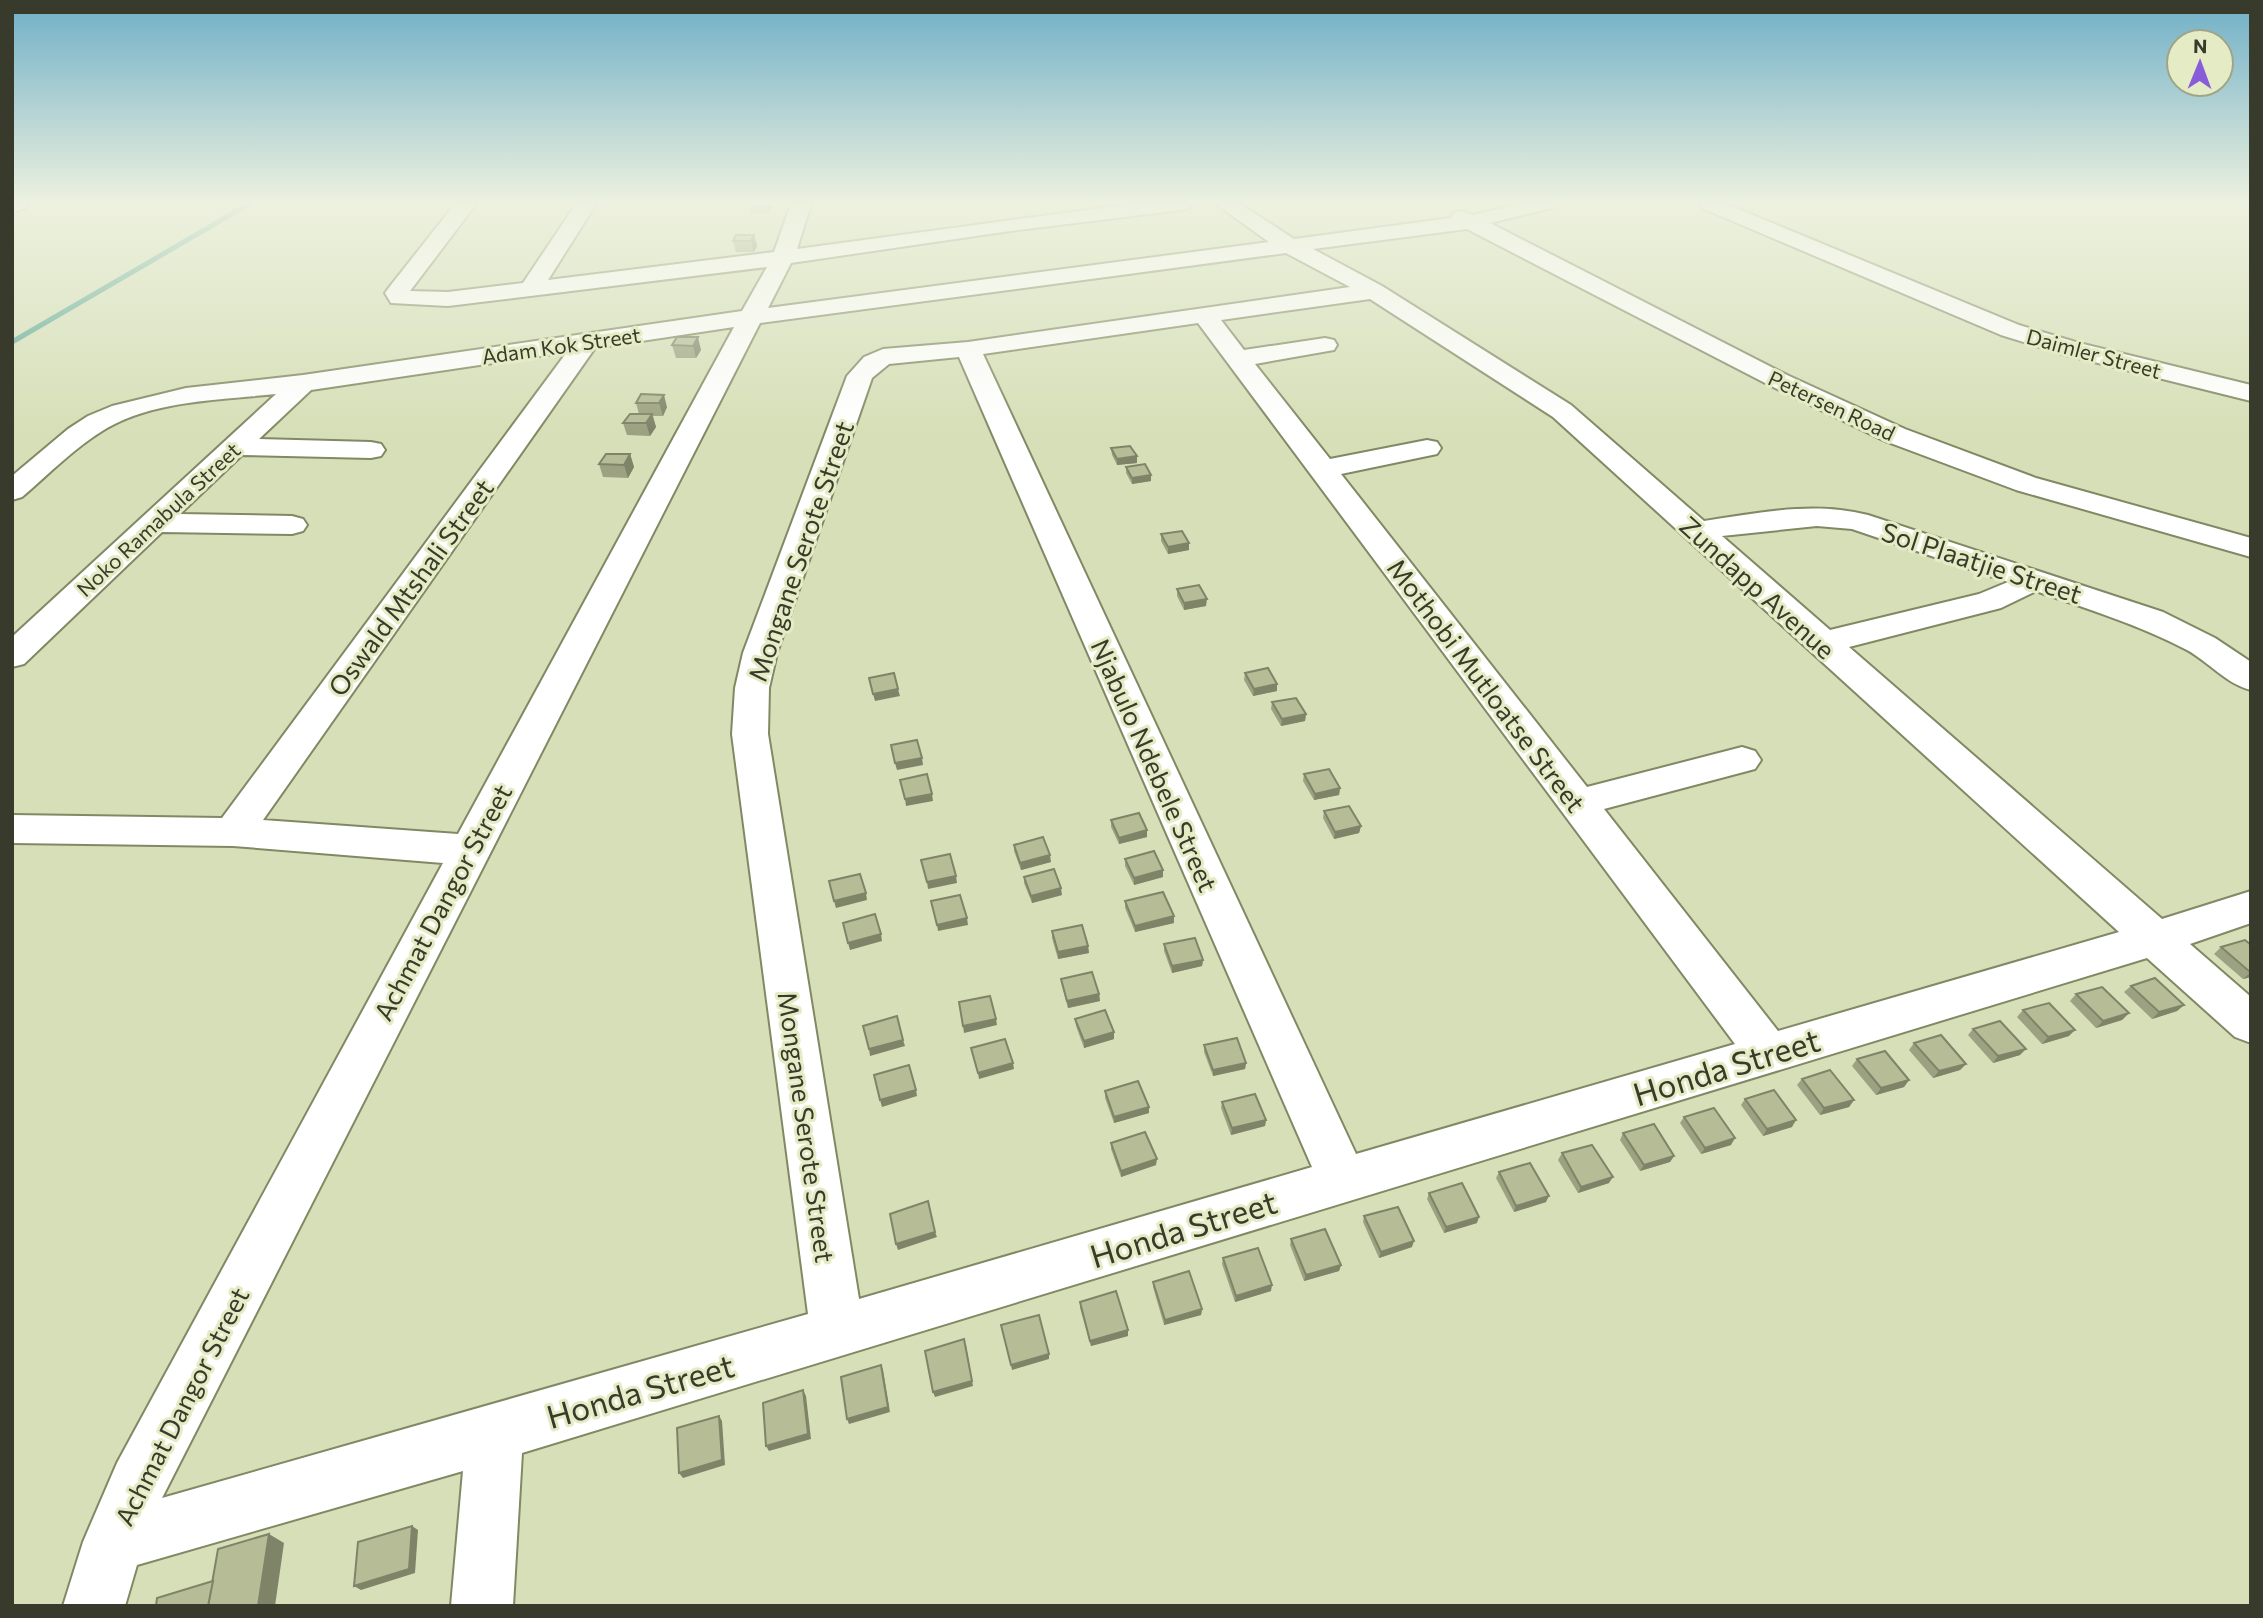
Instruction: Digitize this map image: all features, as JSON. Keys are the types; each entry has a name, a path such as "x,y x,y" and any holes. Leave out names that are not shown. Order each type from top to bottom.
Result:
{"street":[{"path":"407,280 397,293 399,298 427,300 608,280"},
{"path":"531,289 537,280"},
{"name":"Achmat Dangor Street","path":"94,1606 113,1542 163,1435 772,280"},
{"name":"Adam Kok Street","path":"12,491 78,435 121,412 186,396 303,383 753,317 1037,280"},
{"name":"Zundapp Avenue","path":"1353,280 1544,397 2251,1024"},
{"name":"Petersen Road","path":"1582,280 1778,380 1895,435 2026,484 2251,548"},
{"name":"Daimler Street","path":"1889,280 2010,330 2071,349 2251,393"},
{"name":"Mongane Serote Street","path":"837,1332 750,734 752,688 760,653 860,376 873,362 883,357 968,349 1374,291"},
{"name":"Mothobi Mutloatse Street","path":"1205,316 1769,1054"},
{"name":"Oswald Mtshali Street","path":"233,832 587,341"},
{"path":"1238,359 1325,345"},
{"name":"Njabulo Ndebele Street","path":"968,349 1343,1181"},
{"name":"Noko Ramabula Street","path":"12,656 303,383"},
{"path":"235,447 370,450"},
{"path":"1322,469 1427,448"},
{"name":"Sol Plaatjie Street","path":"1696,531 1811,516 1835,516 1869,525 2112,605 2183,634 2251,679"},
{"path":"153,523 292,525"},
{"path":"1821,643 1990,601 2012,593 2034,579"},
{"path":"1577,803 1742,760"},
{"path":"12,829 233,832 470,850"},
{"name":"Honda Street","path":"113,1542 837,1332 2153,939 2251,907"},
{"path":"482,1606 495,1433"}],"building":[{"path":"677,337 698,337 693,346 672,345"},
{"path":"641,394 664,395 659,403 636,403"},
{"path":"630,414 652,414 646,423 623,423"},
{"path":"1130,446 1137,456 1117,459 1111,448"},
{"path":"606,454 630,454 624,465 599,464"},
{"path":"1145,464 1151,475 1132,478 1126,467"},
{"path":"1182,531 1189,543 1168,547 1161,534"},
{"path":"1199,585 1207,599 1184,603 1177,589"},
{"path":"1268,668 1277,684 1254,689 1245,673"},
{"path":"894,673 898,689 873,694 869,678"},
{"path":"1296,698 1306,714 1282,719 1272,702"},
{"path":"917,740 922,758 895,763 891,745"},
{"path":"1329,769 1340,788 1315,794 1304,774"},
{"path":"927,774 932,794 905,799 900,780"},
{"path":"1349,806 1361,826 1335,832 1324,811"},
{"path":"1139,813 1147,830 1119,838 1111,820"},
{"path":"1043,837 1050,855 1020,863 1014,845"},
{"path":"1154,851 1163,870 1134,878 1125,859"},
{"path":"950,854 956,876 927,882 921,860"},
{"path":"1054,869 1061,888 1031,896 1024,877"},
{"path":"860,874 866,893 834,901 829,881"},
{"path":"1163,892 1174,916 1135,926 1125,901"},
{"path":"960,895 967,918 937,925 931,901"},
{"path":"875,914 881,934 848,943 843,923"},
{"path":"1082,925 1088,946 1058,952 1052,931"},
{"path":"1195,938 1203,960 1172,966 1164,944"},
{"path":"2245,940 2251,945 2250,972 2221,947"},
{"path":"1092,972 1099,994 1067,1001 1061,979"},
{"path":"2155,978 2184,1005 2159,1012 2131,986"},
{"path":"2102,987 2129,1013 2103,1021 2076,994"},
{"path":"990,996 996,1019 963,1026 959,1002"},
{"path":"2049,1003 2075,1030 2048,1037 2023,1010"},
{"path":"1105,1010 1114,1032 1084,1041 1075,1019"},
{"path":"897,1016 903,1040 869,1049 863,1026"},
{"path":"2000,1021 2026,1049 1998,1056 1973,1029"},
{"path":"1941,1035 1966,1064 1939,1071 1914,1043"},
{"path":"1237,1038 1246,1063 1213,1070 1204,1045"},
{"path":"1005,1039 1013,1063 978,1073 971,1048"},
{"path":"1885,1051 1909,1080 1881,1088 1857,1059"},
{"path":"909,1065 916,1090 880,1100 874,1075"},
{"path":"1830,1070 1854,1100 1824,1108 1802,1079"},
{"path":"1138,1081 1149,1107 1114,1117 1105,1091"},
{"path":"1774,1090 1796,1120 1767,1129 1745,1099"},
{"path":"1255,1094 1266,1120 1232,1128 1222,1102"},
{"path":"1714,1108 1735,1138 1705,1148 1684,1117"},
{"path":"1654,1124 1674,1156 1644,1165 1623,1133"},
{"path":"1145,1132 1157,1159 1121,1171 1111,1143"},
{"path":"1592,1145 1613,1177 1581,1187 1562,1153"},
{"path":"1530,1163 1549,1196 1516,1206 1499,1172"},
{"path":"1462,1183 1479,1217 1446,1227 1429,1193"},
{"path":"928,1201 935,1232 896,1244 890,1214"},
{"path":"1398,1207 1414,1241 1381,1252 1364,1216"},
{"path":"1325,1229 1341,1265 1306,1275 1291,1239"},
{"path":"1258,1248 1272,1285 1236,1296 1223,1258"},
{"path":"1189,1271 1202,1309 1165,1320 1153,1282"},
{"path":"1116,1291 1128,1330 1090,1341 1080,1302"},
{"path":"1039,1315 1049,1354 1011,1365 1001,1325"},
{"path":"964,1339 972,1381 933,1392 925,1351"},
{"path":"881,1365 888,1407 847,1419 841,1377"},
{"path":"803,1390 808,1434 766,1446 763,1403"},
{"path":"719,1416 722,1460 679,1473 677,1428"},
{"path":"412,1526 409,1569 354,1586 358,1542"},
{"path":"269,1534 258,1606 208,1606 218,1549"},
{"path":"213,1581 208,1606 156,1606 157,1598"}],"waterway":[{"path":"12,342 119,280"}]}
